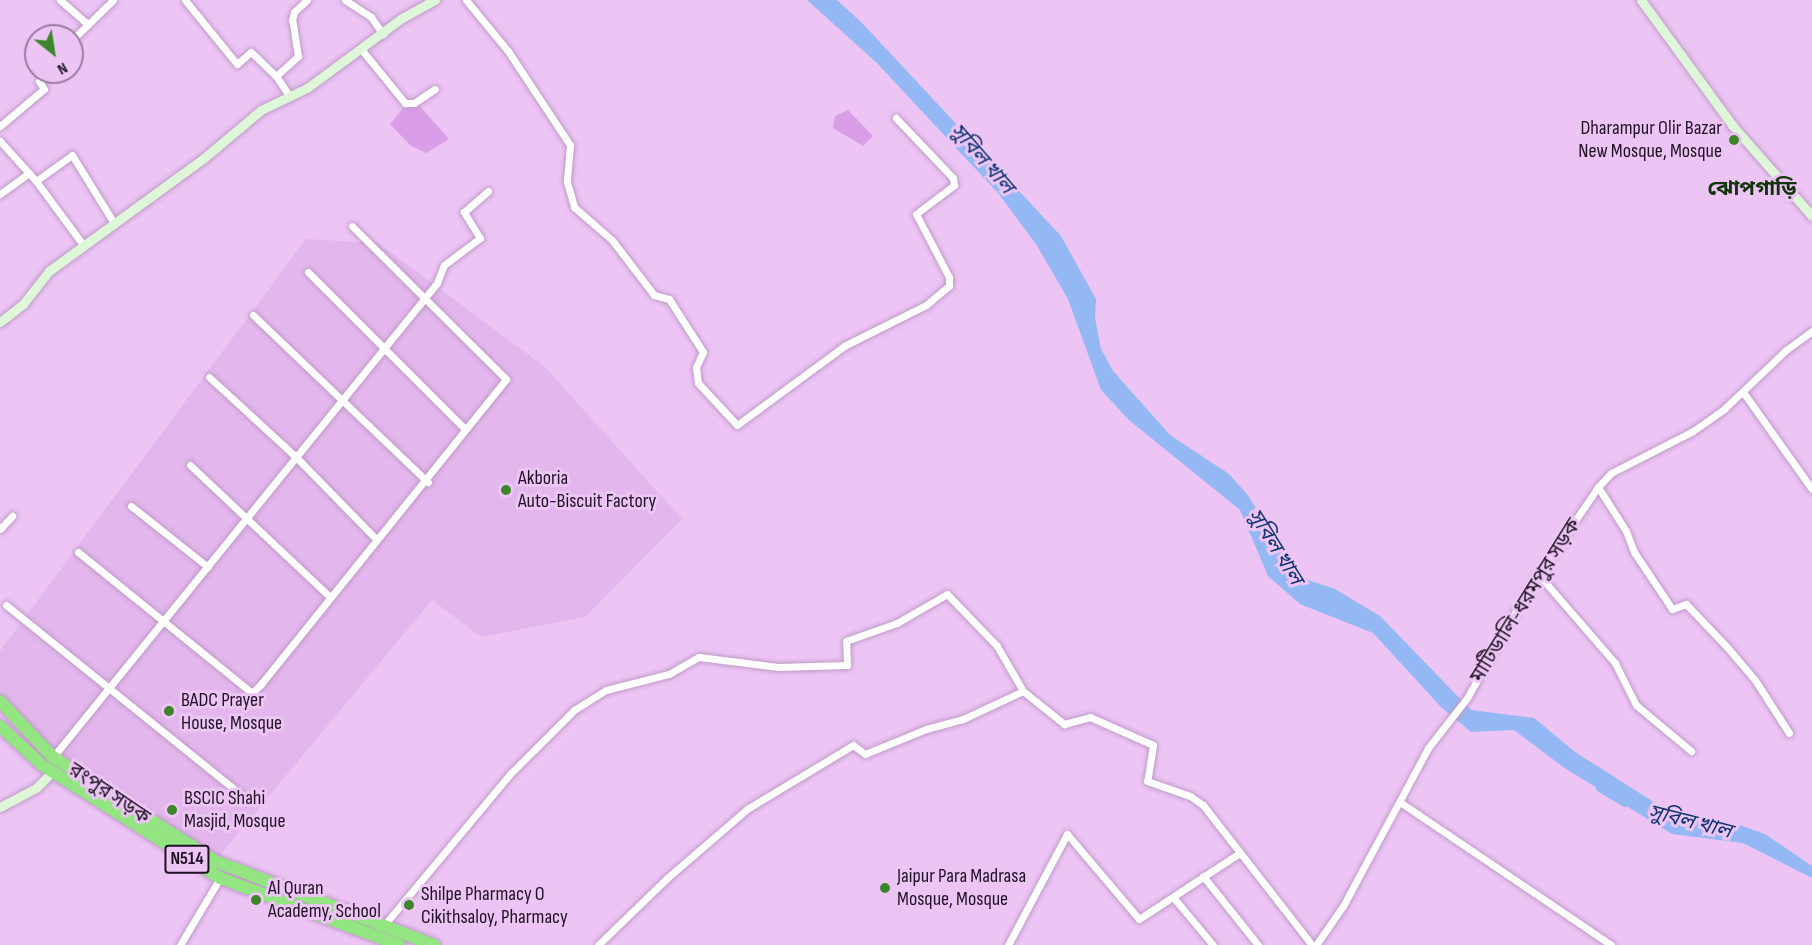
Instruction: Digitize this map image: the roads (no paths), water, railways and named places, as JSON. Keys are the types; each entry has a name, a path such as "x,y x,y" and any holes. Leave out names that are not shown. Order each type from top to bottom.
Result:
{"highway":[{"name":"রংপুর সড়ক","path":"0,701 30,738 53,757 215,861 385,924 434,945"},
{"name":"রংপুর সড়ক","path":"0,726 53,771 220,878 399,945"}],"street":[{"path":"60,0 88,24"},
{"path":"84,28 113,0"},
{"path":"185,0 237,64 250,52 276,76 290,97"},
{"path":"276,76 298,56 292,20 294,12 307,0"},
{"path":"345,0 370,17 382,34"},
{"path":"0,322 23,304 49,271 211,154 261,110 290,97 435,0"},
{"path":"466,0 508,51 570,145 567,182 574,207 612,240 654,295 669,299 703,352 694,376 737,425 844,346 926,305 949,286 949,277 916,214 954,185 953,178 896,118"},
{"path":"1641,0 1732,125 1812,216"},
{"path":"362,49 405,103 414,103 435,89"},
{"path":"0,126 44,89 41,84"},
{"path":"0,141 36,180 84,246"},
{"path":"36,180 72,155 114,223"},
{"path":"0,194 29,173"},
{"path":"53,757 423,297 437,283 444,265 480,238 464,212 488,191"},
{"path":"78,552 252,693 375,538 428,482 465,429 506,379 352,226"},
{"path":"308,272 465,429"},
{"path":"254,315 428,482"},
{"name":"মাটিডালি-ধরমপুর সড়ক","path":"1400,802 1428,748 1467,698 1538,574 1598,487 1619,468 1693,431 1743,392 1786,350 1812,332"},
{"path":"209,377 296,457 375,538"},
{"path":"1743,392 1812,489"},
{"path":"190,465 248,516 330,597"},
{"path":"1598,487 1626,531 1634,552 1672,609 1686,604 1727,647 1755,680 1789,733"},
{"path":"131,506 208,567"},
{"path":"0,529 12,516"},
{"path":"1538,574 1615,663 1636,705 1691,751"},
{"path":"385,924 510,774 574,710 606,690 669,674 699,657 778,667 847,665 846,641 897,623 947,594 997,646 1023,691 1064,724 1090,717 1153,745 1147,781 1190,796 1203,805 1238,854 1314,945 1343,906 1400,802 1611,945"},
{"path":"6,605 248,800"},
{"path":"598,945 666,879 747,809 853,745 865,754 926,729 963,719 1023,691"},
{"path":"0,807 36,788 53,771"},
{"path":"1008,945 1066,834 1139,920 1238,854"},
{"path":"1203,876 1258,945"},
{"path":"180,945 220,878"},
{"path":"1173,897 1213,945"}],"water":[{"path":"807,0 837,0 862,23 1061,236 1096,299 1095,318 1101,349 1113,371 1170,435 1229,474 1247,494 1299,577 1335,589 1380,616 1471,710 1534,718 1575,752 1668,811 1725,820 1765,834 1812,866 1812,878 1743,843 1672,834 1563,767 1514,730 1471,732 1441,707 1373,633 1300,604 1268,576 1240,510 1129,420 1101,390 1068,299 1036,244 998,193 877,63"}],"waterway":[{"name":"সুবিল খাল","path":"1600,788 1625,803"}],"place":[{"name":"Dharampur Olir Bazar New Mosque, Mosque","path":"1734,140"},
{"name":"Akboria Auto-Biscuit Factory","path":"506,490"},
{"name":"BADC Prayer House, Mosque","path":"169,711"},
{"name":"BSCIC Shahi Masjid, Mosque","path":"172,810"},
{"name":"Jaipur Para Madrasa Mosque, Mosque","path":"885,888"},
{"name":"Al Quran Academy, School","path":"256,900"},
{"name":"Shilpe Pharmacy O Cikithsaloy, Pharmacy","path":"409,905"}],"district":[{"name":"ঝোপগাড়ি","path":"1752,189"}]}
